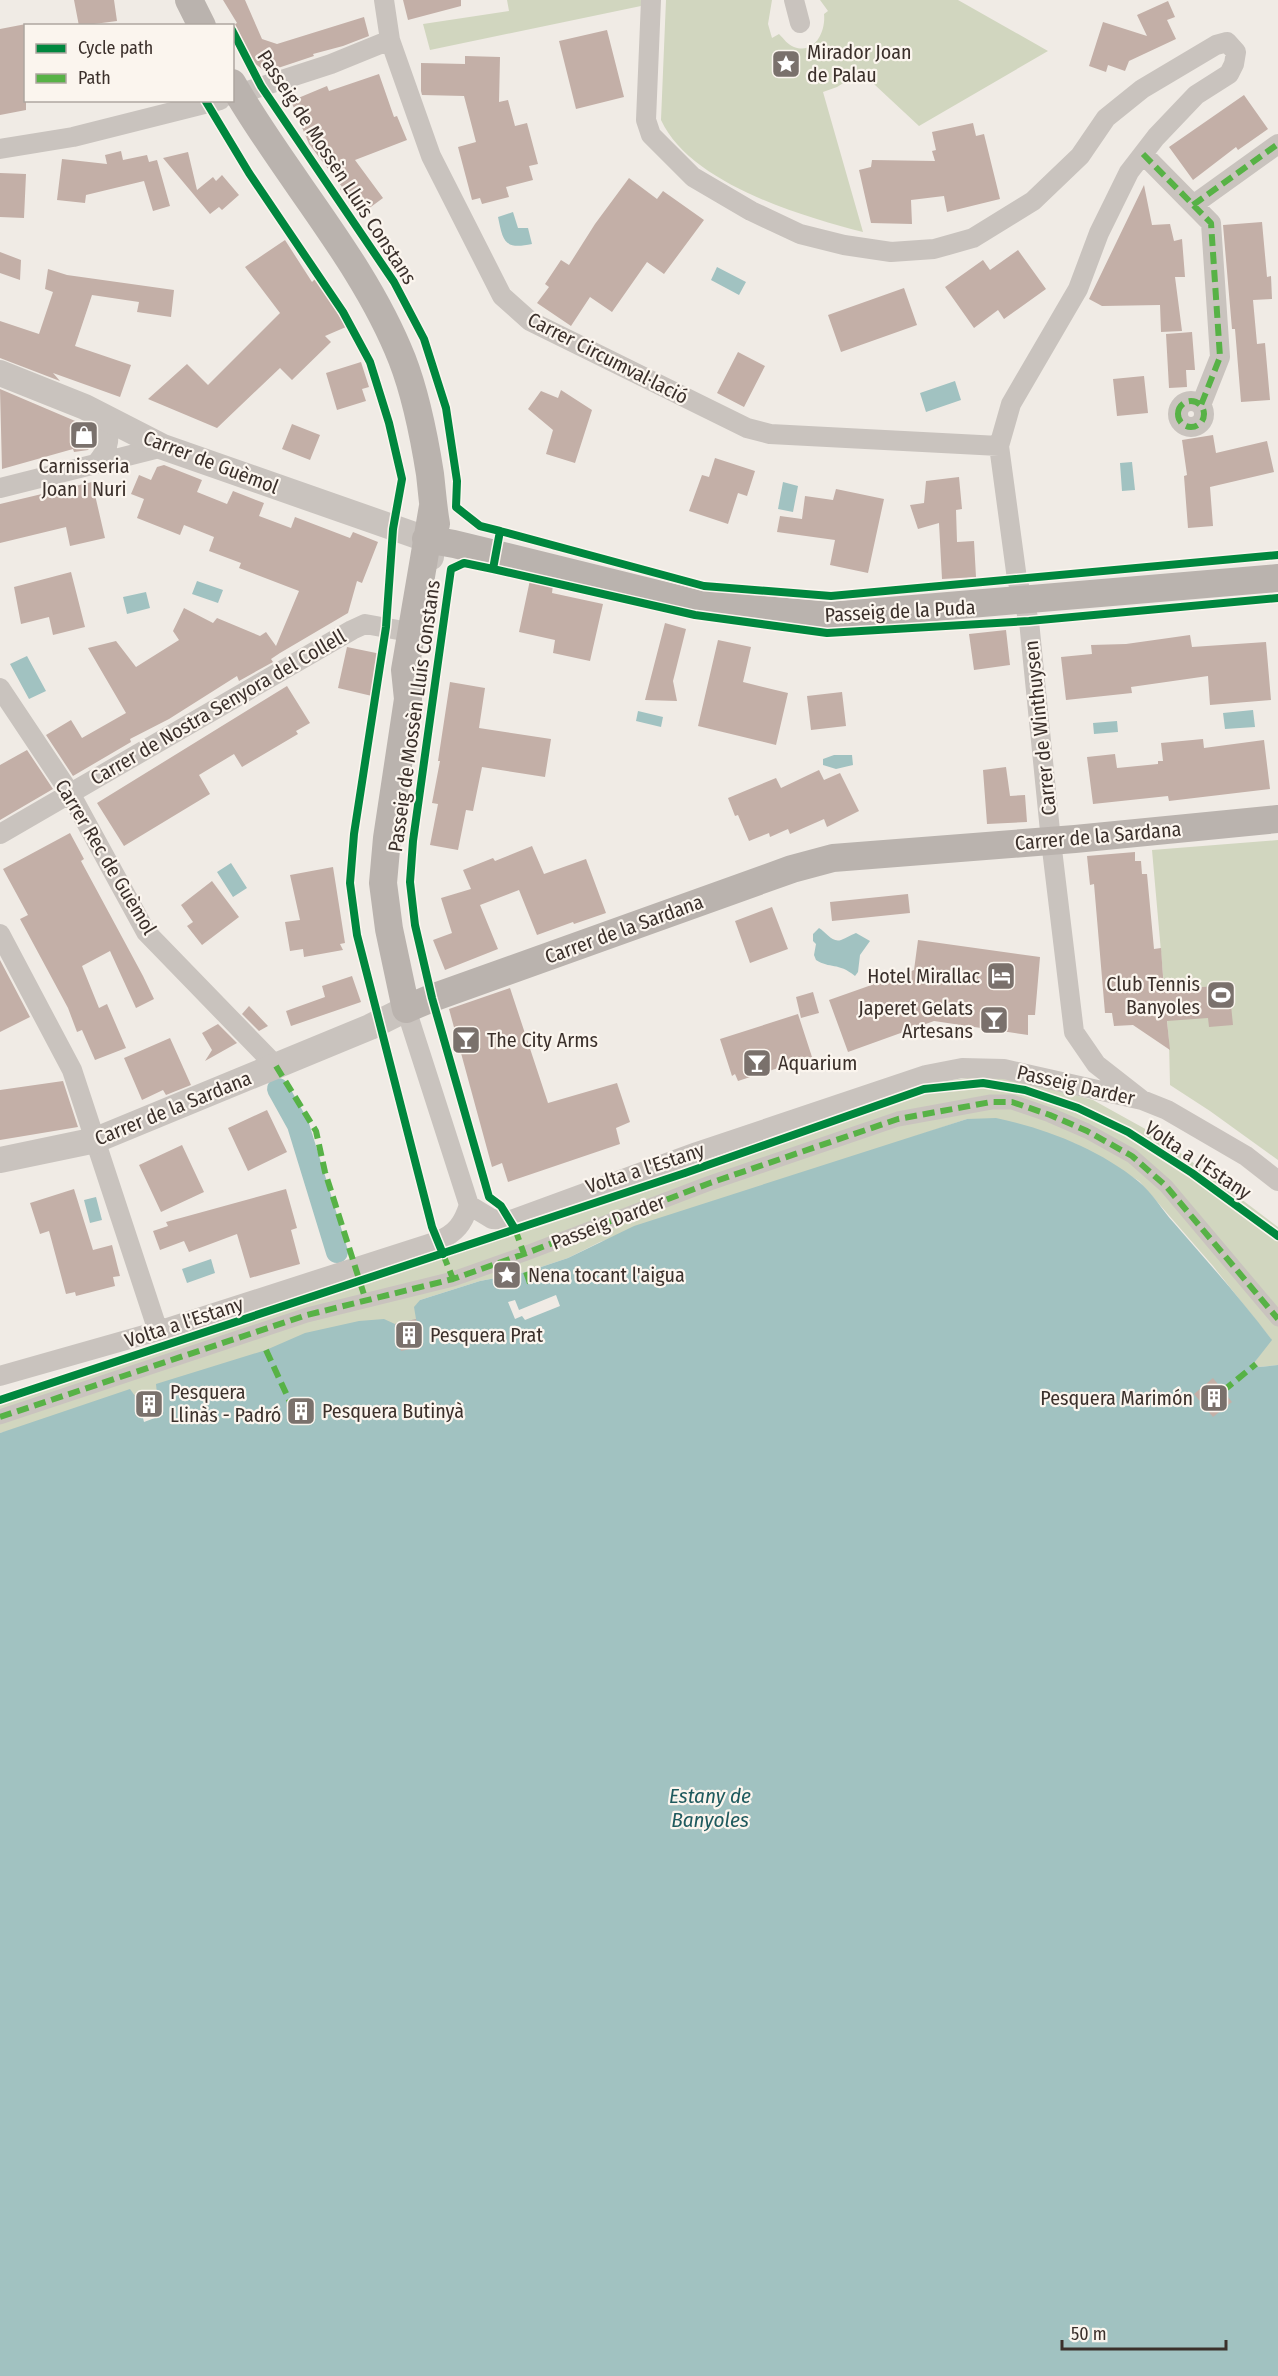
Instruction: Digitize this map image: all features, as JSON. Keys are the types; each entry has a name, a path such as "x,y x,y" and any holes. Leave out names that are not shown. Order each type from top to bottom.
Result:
{"main road":[{"path":"189,0 201,24"},
{"name":"Passeig de Mossèn Lluís Constans","path":"234,97 266,139 347,257 391,332 413,394 429,468 433,506 433,540 426,663 413,691 387,838 383,883 389,929 406,1009"},
{"name":"Passeig de Mossèn Lluís Constans","path":"413,691 405,670 416,633 433,540"},
{"name":"Passeig de la Puda","path":"433,540 698,604 830,616 1278,578"},
{"name":"Carrer de la Sardana","path":"406,1009 781,873 833,858 1051,841 1278,819"}],"street":[{"name":"Carrer Circumval·lació","path":"384,0 390,40 436,166 502,296 530,321 747,428 770,434 999,446"},
{"path":"651,0 646,120 651,135 693,177 751,211 800,234 844,245 891,252 934,249 973,238 1033,201 1080,156 1106,118 1142,89 1216,45 1227,42 1236,52 1229,74 1196,95 1129,172 1109,213 1078,289 1011,404 999,446"},
{"path":"794,0 800,23"},
{"path":"234,92 331,64 390,40"},
{"path":"0,149 73,137 199,102"},
{"path":"1193,205 1278,144"},
{"path":"1143,154 1210,223 1220,357 1201,405"},
{"name":"Carrer de Guèmol","path":"0,373 103,416 163,447 433,540"},
{"path":"96,464 107,451 110,438 103,416"},
{"name":"Carrer de Winthuysen","path":"999,446 1023,600 1074,1032 1096,1064 1142,1100"},
{"path":"0,488 163,447"},
{"name":"Carrer de Nostra Senyora del Collell","path":"0,834 352,630 365,624 416,633"},
{"name":"Carrer Rec de Guèmol","path":"0,688 70,794 146,932 276,1066"},
{"path":"0,934 72,1070 158,1331"},
{"name":"Carrer de la Sardana","path":"0,1160 96,1140 379,1023 406,1009"},
{"name":"Passeig de Mossèn Lluís Constans","path":"406,1009 469,1204"},
{"name":"Passeig Darder","path":"469,1204 492,1219 511,1220 697,1152 926,1075 962,1068 1004,1069 1142,1100 1167,1110 1246,1156 1278,1181"},
{"name":"Passeig Darder","path":"524,1254 710,1183 898,1119 991,1102 1012,1102 1050,1114 1132,1156 1166,1186 1278,1318"},
{"path":"0,1376 158,1331 438,1241 451,1235 461,1226 469,1204"},
{"name":"Volta a l'Estany","path":"0,1417 307,1315 453,1279 524,1254"}],"green space":[{"path":"507,0 641,0 641,6 430,50 423,24 509,11"},
{"path":"666,0 772,0 768,24 772,38 779,34 790,45 801,49 813,45 821,34 824,14 828,11 820,0 958,0 1048,51 919,126 861,72 837,87 823,92 863,232 809,217 749,194 696,162 675,142 661,120"},
{"name":"Club Tennis Banyoles","path":"1278,840 1278,1160 1170,1085 1169,1042 1152,850"},
{"path":"982,1076 1032,1083 1093,1100 1158,1136 1278,1227 1278,1365 1259,1367 1254,1363 1271,1339 1213,1266 1139,1181 1076,1144 967,1119 600,1242 568,1258 526,1272 480,1281 420,1300 416,1319 138,1400 0,1433 0,1395 683,1168 923,1084"}],"water":[{"path":"513,212 518,228 528,228 532,244 516,246 506,242 498,217"},
{"path":"717,267 746,282 739,295 711,280"},
{"path":"955,381 961,400 926,412 920,393"},
{"path":"1132,462 1135,490 1122,491 1120,463"},
{"path":"783,482 798,486 793,512 778,509"},
{"path":"197,581 223,590 218,603 192,594"},
{"path":"146,592 150,608 127,614 123,597"},
{"path":"27,656 46,691 29,699 10,664"},
{"path":"1253,710 1255,727 1225,729 1223,713"},
{"path":"638,711 663,717 661,727 636,721"},
{"path":"1117,721 1118,732 1094,734 1093,723"},
{"path":"834,755 852,755 853,765 836,769 823,765 823,759"},
{"path":"231,863 247,888 233,897 217,872"},
{"path":"819,928 838,941 856,933 870,941 860,955 858,972 855,976 844,969 816,960 814,955 816,944 813,941 813,934"},
{"name":"Estany de Banyoles","path":"996,1118 1071,1141 1106,1159 1143,1185 1272,1340 1254,1363 1259,1367 1278,1365 1278,2376 0,2376 0,1433 130,1389 138,1400 157,1394 156,1384 266,1350 305,1333 359,1321 384,1319 395,1324 416,1319 414,1307 420,1300 480,1281 526,1272 568,1258 634,1226 967,1119"},
{"path":"96,1197 102,1220 90,1223 84,1200"},
{"path":"211,1259 215,1273 187,1283 182,1269"}],"pier":[{"path":"556,1295 560,1306 525,1320 522,1316 515,1319 508,1302 515,1300 519,1310"},
{"path":"161,1409 163,1415 144,1422 142,1414"}],"building":[{"path":"74,0 114,0 117,21 79,24"},
{"path":"223,0 245,0 262,39 277,44 364,17 369,36 266,72 253,62 235,24 237,23"},
{"path":"403,0 461,0 461,6 408,20"},
{"path":"1168,1 1175,17 1167,20 1176,39 1129,61 1125,71 1108,65 1106,72 1089,66 1103,22 1147,36 1137,15"},
{"path":"24,24 24,102 26,102 26,110 0,115 0,29"},
{"path":"607,30 624,97 576,109 559,41"},
{"path":"465,56 500,57 499,102 508,100 515,126 527,123 538,164 529,166 533,180 506,187 509,197 482,204 480,198 472,200 458,147 476,142 464,96 422,95 421,91 421,63 465,64"},
{"path":"379,74 394,117 397,116 407,140 355,160 383,198 360,215 309,144 291,101 327,86 329,91"},
{"path":"1244,95 1268,129 1238,150 1236,147 1193,180 1169,147"},
{"path":"973,123 976,136 984,134 1000,199 947,212 944,196 911,200 912,224 871,223 859,170 871,167 872,160 935,161 932,151 936,150 932,132"},
{"path":"121,151 123,160 147,155 149,162 157,160 170,206 153,211 144,181 86,195 85,203 57,200 62,159 107,164 105,155"},
{"path":"188,152 197,190 213,177 216,181 222,175 239,195 222,210 219,207 210,214 163,158"},
{"path":"0,173 26,174 24,218 0,217"},
{"path":"629,178 657,199 663,191 704,220 664,274 647,262 612,312 590,297 571,326 537,303 549,287 545,284 561,260 569,265 595,224"},
{"path":"1144,185 1152,225 1170,224 1174,241 1182,239 1185,277 1175,277 1182,331 1161,332 1160,305 1102,306 1089,299"},
{"path":"1262,222 1267,277 1271,276 1272,299 1253,300 1257,344 1265,343 1270,400 1241,402 1223,225"},
{"path":"285,240 312,282 316,278 346,327 325,336 331,342 292,380 280,368 217,428 148,399 187,364 208,385 280,313 245,267"},
{"path":"1018,250 1046,289 1004,319 998,310 974,328 945,287 983,260 990,270"},
{"path":"0,252 21,260 20,280 0,273"},
{"path":"48,269 67,275 174,290 171,317 137,312 139,302 92,295 75,346 131,365 120,397 53,373 60,381 0,358 0,321 39,334 53,292 45,289"},
{"path":"904,288 917,325 841,352 828,315"},
{"path":"1192,332 1195,370 1186,370 1187,387 1169,388 1166,334"},
{"path":"738,352 765,366 744,407 717,393"},
{"path":"361,362 369,387 362,389 366,401 337,410 326,373"},
{"path":"1144,376 1148,413 1117,416 1113,379"},
{"path":"0,389 94,429 96,440 88,450 74,452 73,449 2,469"},
{"path":"561,390 592,410 575,463 546,454 553,430 528,409 541,391 558,398"},
{"path":"292,424 320,435 310,460 282,449"},
{"path":"1213,435 1216,453 1267,441 1274,472 1210,487 1213,526 1188,528 1184,476 1187,475 1182,440"},
{"path":"715,458 755,471 747,496 738,493 728,524 689,511 702,475 709,477"},
{"path":"164,465 202,480 197,492 227,504 233,491 264,503 259,516 291,528 295,517 350,538 353,532 378,542 362,583 357,581 348,613 280,653 271,659 273,662 239,681 237,676 169,719 130,739 131,742 73,776 46,735 71,720 82,738 126,713 88,648 116,641 136,667 179,640 173,631 184,608 213,623 217,618 260,636 266,632 276,646 299,591 239,568 241,563 209,551 214,537 184,525 180,535 137,518 144,499 131,494 139,475 151,480 157,467"},
{"path":"959,477 962,509 956,510 957,542 974,541 976,577 942,579 939,523 918,529 910,505 924,503 926,481"},
{"path":"92,482 105,538 70,546 66,527 0,543 0,504"},
{"path":"836,489 884,499 868,573 830,565 835,540 777,532 780,516 802,519 805,496 833,500"},
{"path":"71,572 85,627 53,635 49,617 21,624 14,587"},
{"path":"530,580 553,585 552,593 603,604 590,661 553,653 555,640 519,632"},
{"path":"665,623 686,629 673,681 677,701 645,700"},
{"path":"1006,630 1010,665 974,670 969,634"},
{"path":"1190,635 1192,647 1266,642 1271,700 1210,705 1208,676 1131,687 1132,693 1066,700 1061,657 1092,654 1091,645 1126,644"},
{"path":"718,640 751,647 743,682 788,693 776,745 698,726"},
{"path":"347,647 381,654 372,696 338,688"},
{"path":"450,682 485,688 479,728 551,739 545,777 482,767 473,811 466,810 458,850 430,845 438,804 432,803"},
{"path":"287,686 310,723 296,731 298,734 242,767 234,754 199,775 210,794 124,846 97,803"},
{"path":"842,692 846,726 811,730 807,696"},
{"path":"1203,739 1204,748 1264,740 1270,789 1169,801 1168,796 1093,804 1087,757 1115,754 1117,768 1158,764 1158,761 1163,761 1161,743"},
{"path":"27,750 53,789 0,820 0,765"},
{"path":"1006,767 1010,796 1025,795 1027,822 987,824 983,770"},
{"path":"819,770 824,780 840,773 859,811 827,827 824,819 790,834 788,829 770,837 769,833 749,841 728,798 776,778 781,788"},
{"path":"70,833 84,859 81,861 154,999 136,1008 110,951 82,966 99,1008 107,1004 126,1048 95,1060 82,1030 77,1032 68,1008 20,919 28,915 3,869"},
{"path":"532,846 544,874 586,859 606,913 537,935 519,890 480,905 498,949 445,970 433,940 452,933 441,898 471,889 463,870 493,858 495,861"},
{"path":"1135,852 1135,861 1141,861 1142,874 1147,874 1154,949 1161,948 1164,990 1229,985 1233,1025 1209,1027 1208,1018 1167,1021 1170,1050 1133,1025 1114,1026 1112,1013 1105,1013 1094,884 1090,885 1087,856"},
{"path":"333,867 345,943 340,944 343,950 304,957 303,949 290,951 285,922 300,920 290,875"},
{"path":"212,881 239,917 202,945 187,926 193,922 181,905"},
{"path":"908,894 910,913 832,921 830,902"},
{"path":"772,907 788,949 750,963 735,921"},
{"path":"918,940 1040,957 1035,1015 1028,1015 1028,1035 934,1021 848,1052 829,1000 914,970"},
{"path":"0,960 30,1017 0,1032"},
{"path":"352,976 361,1002 291,1026 286,1011 325,997 322,986"},
{"path":"510,988 548,1103 617,1083 630,1122 616,1128 620,1144 508,1182 502,1163 492,1167 449,1009"},
{"path":"813,992 819,1013 801,1018 796,997"},
{"path":"249,1006 268,1026 259,1031 242,1014"},
{"path":"798,1014 812,1057 738,1081 735,1074 732,1076 720,1039"},
{"path":"218,1024 237,1043 205,1061 212,1050 202,1033"},
{"path":"170,1038 191,1085 166,1095 163,1090 142,1100 124,1058"},
{"path":"63,1081 78,1127 0,1140 0,1090"},
{"path":"267,1110 287,1152 248,1171 228,1128"},
{"path":"182,1145 204,1192 161,1212 139,1165"},
{"path":"74,1189 93,1250 112,1245 120,1276 113,1277 115,1286 76,1296 75,1292 66,1294 49,1231 40,1234 30,1203"},
{"path":"286,1189 297,1228 291,1230 300,1264 250,1278 237,1234 189,1252 184,1241 160,1250 153,1231 168,1226 166,1222"},
{"name":"Pesquera Prat","path":"416,1319 423,1346 401,1351 395,1324"},
{"name":"Pesquera Marimón","path":"1213,1378 1232,1402 1213,1417 1194,1394"},
{"name":"Pesquera Butinyà","path":"306,1398 314,1416 296,1424 286,1405"}],"waterway":[{"path":"278,1089 298,1125 337,1252"}],"marked path":[{"path":"1193,205 1278,144"},
{"path":"1143,154 1211,223 1220,357 1201,405"},
{"path":"1191,401 1200,405 1204,414 1200,423 1191,427 1182,423 1178,414 1182,405 1191,401"},
{"path":"276,1066 316,1131 325,1172 366,1301"},
{"path":"0,1417 307,1315 453,1279 710,1183 898,1119 991,1102 1012,1102 1050,1115 1087,1131 1132,1156 1166,1186 1278,1319"},
{"path":"515,1229 524,1254"},
{"path":"443,1254 453,1279"},
{"path":"526,1272 532,1289"},
{"path":"266,1350 291,1404"},
{"path":"1223,1391 1256,1364"}],"cycle path":[{"path":"234,34 261,86 394,282 424,339 446,408 457,481 456,507 480,526 500,531 493,569 464,563 451,569 413,841 410,882 415,925 432,998 489,1197 501,1206 515,1229"},
{"path":"206,102 249,173 343,312 370,362 389,423 402,479 393,529 386,627 354,834 350,883 357,935 432,1227 443,1254"},
{"path":"500,531 704,586 831,596 1278,555"},
{"path":"493,569 695,615 827,633 1029,621 1278,598"},
{"path":"0,1400 685,1173 924,1089 983,1083 1025,1090 1078,1108 1128,1132 1192,1173 1278,1236"}],"place":[{"name":"Mirador Joan de Palau","path":"786,64"},
{"name":"Carnisseria Joan i Nuri","path":"84,435"},
{"name":"Hotel Mirallac","path":"1001,976"},
{"name":"Club Tennis Banyoles","path":"1221,995"},
{"name":"Japeret Gelats Artesans","path":"994,1020"},
{"name":"The City Arms","path":"466,1040"},
{"name":"Aquarium","path":"757,1063"},
{"name":"Nena tocant l'aigua","path":"507,1275"},
{"name":"Pesquera Prat","path":"409,1335"},
{"name":"Pesquera Marimón","path":"1214,1398"},
{"name":"Pesquera Llinàs - Padró","path":"149,1404"},
{"name":"Pesquera Butinyà","path":"301,1411"}]}
